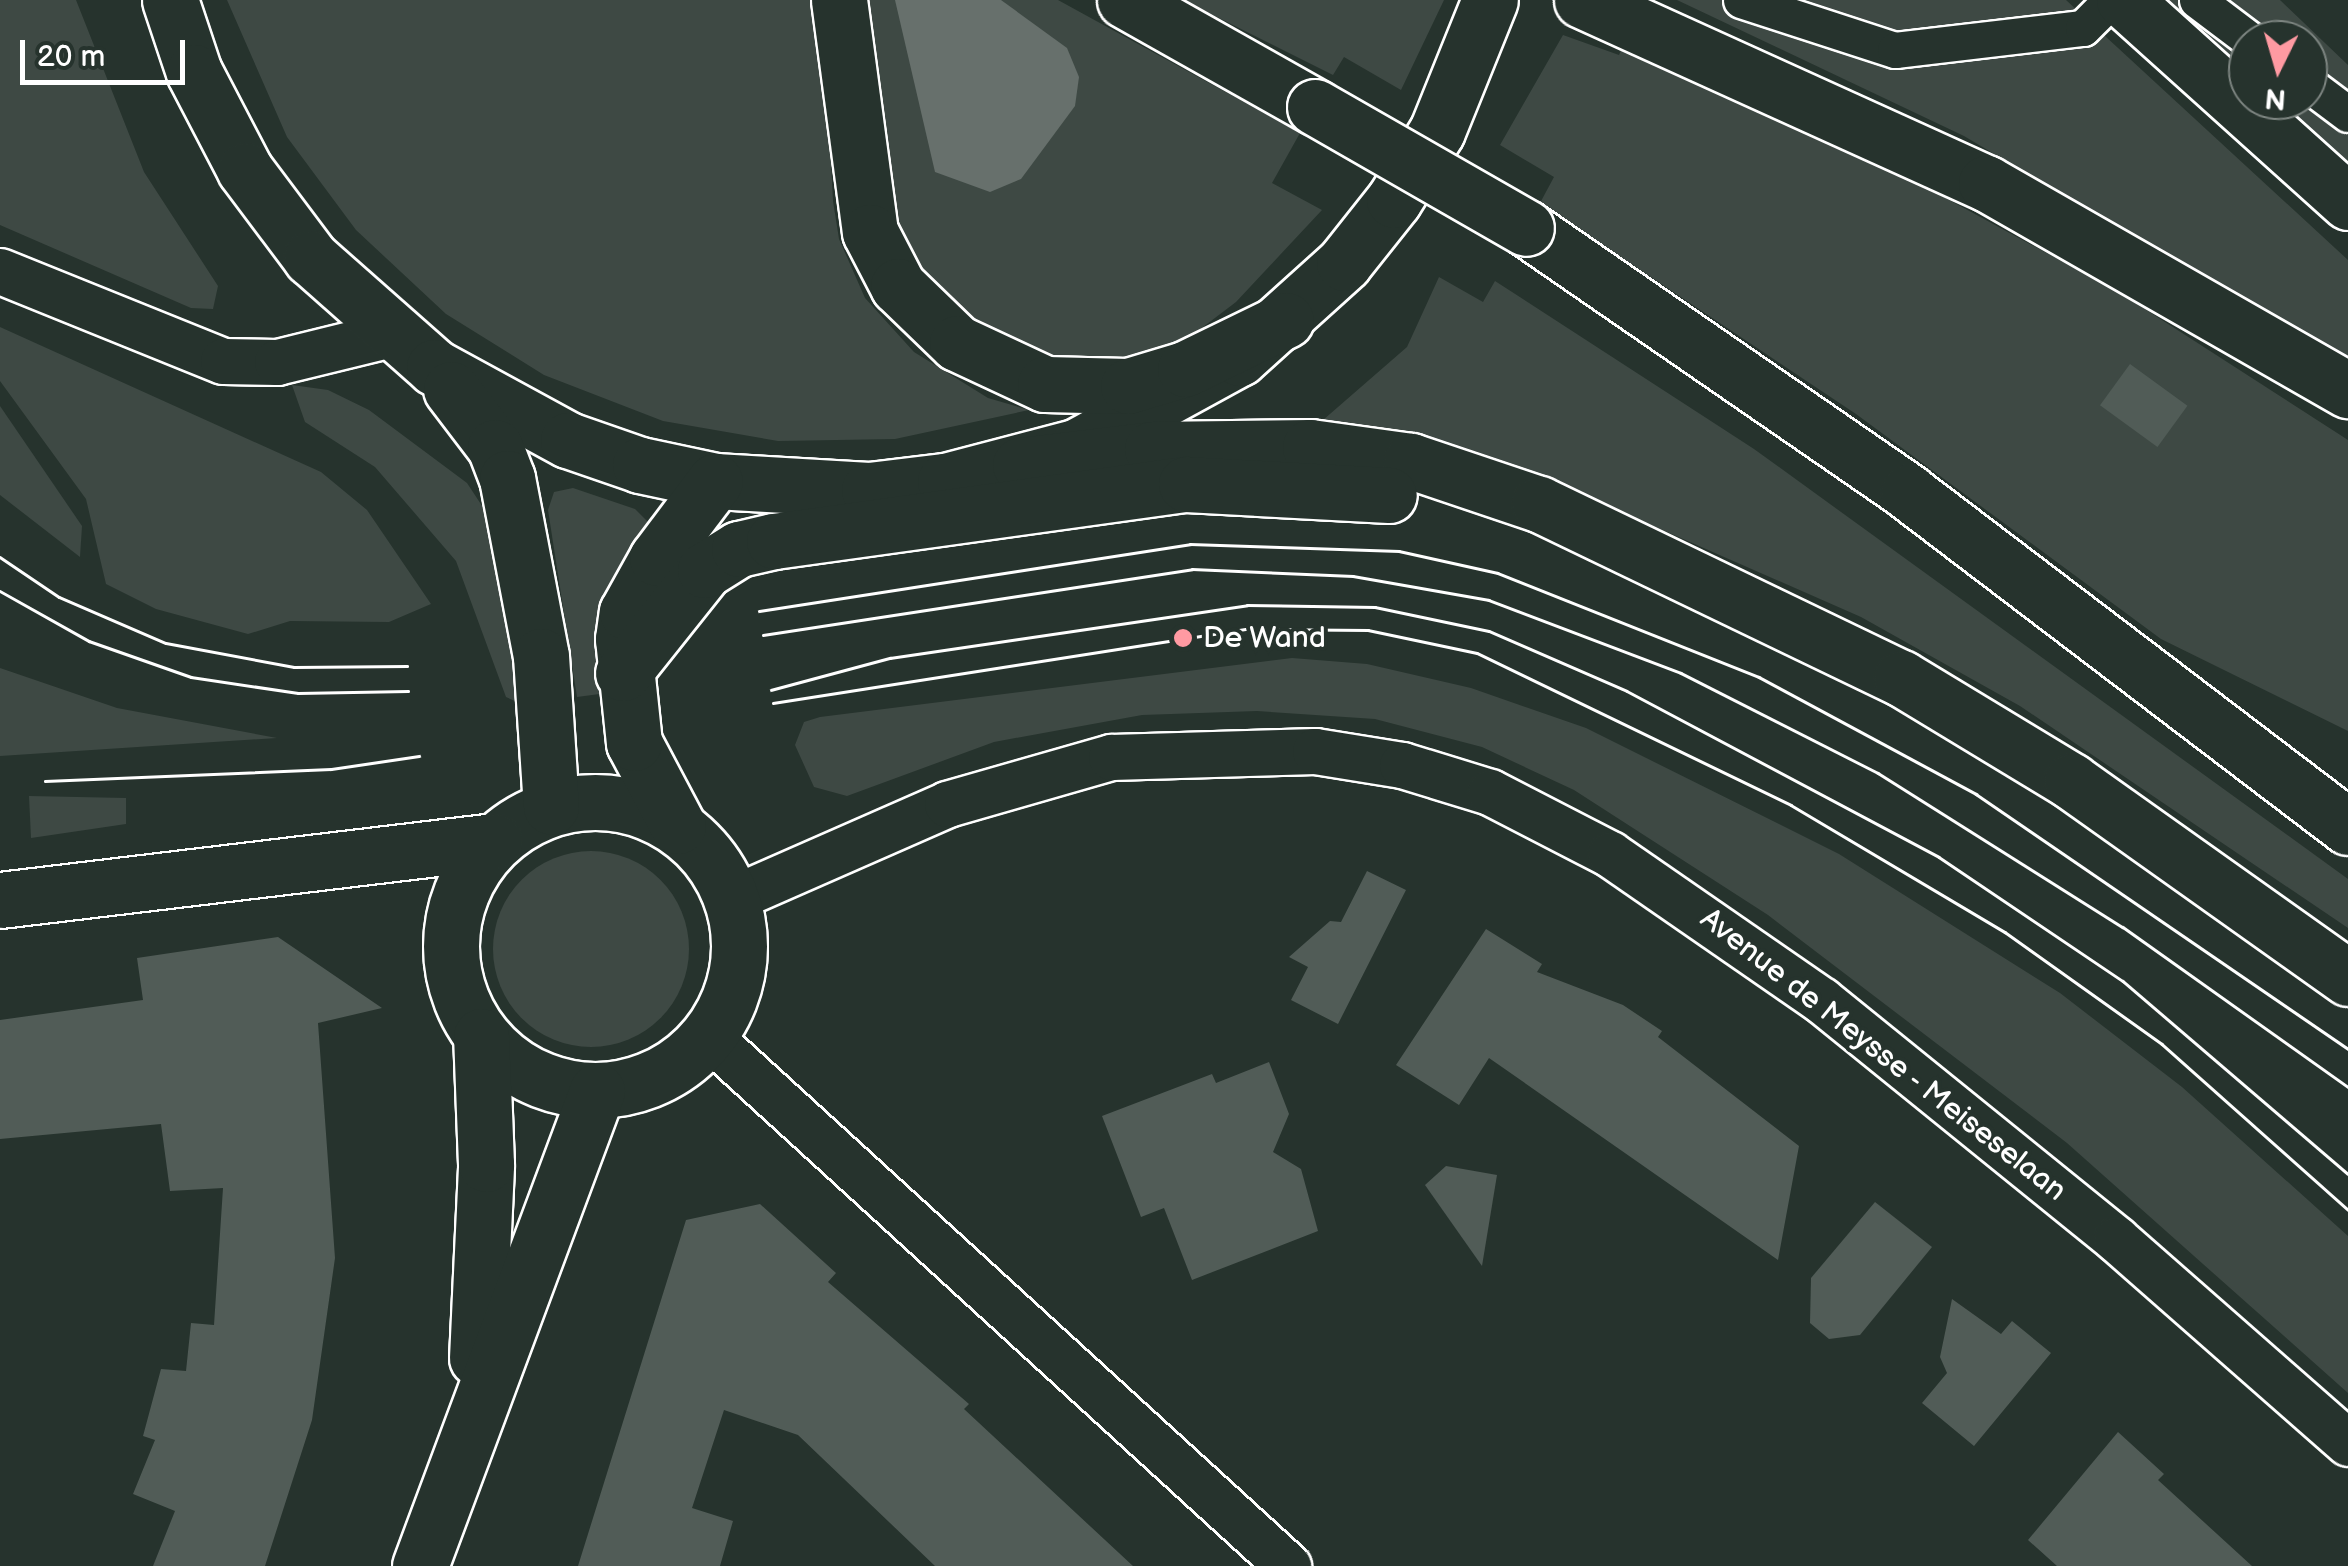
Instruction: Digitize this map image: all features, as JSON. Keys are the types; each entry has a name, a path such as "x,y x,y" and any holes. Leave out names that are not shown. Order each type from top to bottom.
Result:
{"main road":[{"path":"170,0 194,72 246,170 312,258 391,334 434,367 568,440 715,482 869,490 1020,465 1229,445 1393,458 1538,504 1805,627 1988,728 2348,978"},
{"path":"839,0 870,232 898,286 956,343 1045,384 1128,386 1184,369 1286,320"},
{"path":"1125,0 1526,228 1908,492 2348,827"},
{"path":"1020,465 1147,414 1286,320 1394,200 1458,86 1490,0"},
{"path":"1582,0 1986,183 2348,390"},
{"path":"2124,0 2348,202"},
{"path":"434,367 495,448 506,478 541,656 552,807"},
{"path":"678,826 634,743 623,673 628,612 686,513 715,482"},
{"path":"623,673 705,570 739,549 1186,484 1305,485 1415,499 1689,574"},
{"path":"594,801 638,807 678,826 704,849 731,898 740,960 730,1000 708,1036 677,1066 597,1091 548,1083 480,1036 462,1007 449,940 468,873 494,841 552,807 594,801"},
{"path":"0,900 494,841"},
{"path":"476,1401 486,1164 480,1036"},
{"path":"420,1566 476,1401 597,1091"}],"street":[{"path":"1741,0 1895,50 2077,30 2111,0"},
{"path":"2197,0 2228,23"},
{"path":"0,271 223,361 276,362 391,334"},
{"name":"Avenue de Meysse - Meiseselaan","path":"731,898 947,804 1111,757 1315,751 1402,765 1490,792 1624,862 1821,1000 2101,1226 2348,1444"},
{"path":"708,1036 1288,1566"}],"shaded area":[{"path":"0,0 76,0 144,172 218,286 213,309 191,308 0,225"},
{"path":"227,0 823,0 833,201 839,239 865,298 914,352 988,398 1029,410 895,439 778,441 663,421 544,375 446,314 356,230 287,137"},
{"path":"861,0 1058,0 1300,133 1272,183 1322,210 1236,302 1178,346 1098,363 1058,361 964,323 897,245"},
{"path":"895,0 1001,0 1067,48 1079,77 1075,106 1021,179 990,192 935,172"},
{"path":"1183,0 1444,0 1401,90 1344,57 1333,75"},
{"path":"1677,0 2066,0 2348,260 2348,364 1964,136"},
{"path":"2164,0 2280,0 2301,20 2228,20 2228,59"},
{"path":"1563,35 1619,55 1627,36 1874,159 2120,293 2348,440 2348,731 2161,639 1856,414 1540,203 1554,177 1500,145"},
{"path":"2328,46 2348,65 2348,171 2293,120 2328,120"},
{"path":"1439,277 1483,302 1495,281 1754,449 2348,879 2348,928 2020,706 1861,617 1617,510 1452,456 1315,427 1407,347"},
{"path":"0,327 321,472 367,510 431,604 389,622 290,621 248,634 156,609 106,584 86,499 0,381"},
{"path":"292,385 328,390 369,410 467,483 490,518 526,706 506,697 456,561 375,467 305,422"},
{"path":"0,406 82,526 80,557 0,495"},
{"path":"573,488 635,509 648,522 607,693 577,697 548,510 554,492"},
{"path":"1292,658 1367,664 1471,688 1586,728 1839,854 2060,993 2182,1087 2348,1236 2348,1393 2067,1143 1768,915 1574,790 1482,747 1375,719 1257,711 1142,715 994,742 847,796 814,787 795,745 804,722 820,717"},
{"path":"0,668 117,708 277,738 0,756"},
{"path":"29,796 126,798 126,824 31,838"},
{"path":"591,851 628,859 660,880 681,912 689,949 681,986 660,1018 628,1039 591,1047 554,1039 522,1018 501,986 493,949 501,912 522,880 554,859"}],"building":[{"path":"2130,364 2187,406 2157,447 2100,405"},
{"path":"1367,871 1406,890 1338,1024 1291,1000 1308,967 1289,957 1330,921 1341,922"},
{"path":"1486,929 1542,964 1537,972 1623,1005 1662,1031 1658,1037 1799,1146 1778,1260 1489,1058 1459,1105 1396,1065"},
{"path":"278,937 382,1008 318,1023 335,1258 312,1420 265,1566 153,1566 175,1511 133,1494 155,1440 143,1436 161,1369 186,1371 191,1323 214,1325 223,1188 170,1191 161,1124 0,1139 0,1020 143,1000 137,958"},
{"path":"1269,1062 1289,1114 1273,1152 1301,1169 1318,1231 1192,1280 1164,1208 1141,1217 1102,1116 1212,1074 1216,1083"},
{"path":"1446,1166 1497,1175 1482,1266 1425,1185"},
{"path":"1875,1202 1932,1247 1860,1335 1829,1339 1810,1323 1811,1278"},
{"path":"760,1204 836,1273 828,1282 969,1404 964,1409 1133,1566 935,1566 798,1435 724,1410 692,1508 733,1521 720,1566 578,1566 686,1220"},
{"path":"1952,1299 2001,1334 2012,1321 2051,1353 1974,1446 1922,1403 1947,1373 1940,1357"},
{"path":"2118,1432 2164,1474 2158,1480 2252,1566 2057,1566 2028,1540"}],"tram line":[{"path":"759,611 1190,544 1399,551 1498,573 1759,677 1976,794 2348,1049"},
{"path":"0,557 59,597 166,643 294,667 407,666"},
{"path":"763,635 1192,569 1353,576 1489,600 1681,673 1878,773 2123,927 2348,1087"},
{"path":"0,591 89,641 191,677 298,693 408,691"},
{"path":"771,690 890,658 1247,605 1375,607 1489,631 1627,691 1939,857 2123,981 2348,1174"},
{"path":"773,703 1248,629 1368,630 1477,653 1791,805 2005,932 2162,1044 2348,1210"},
{"path":"45,781 331,769 419,756"}],"place":[{"name":"De Wand","path":"1183,638"}]}
